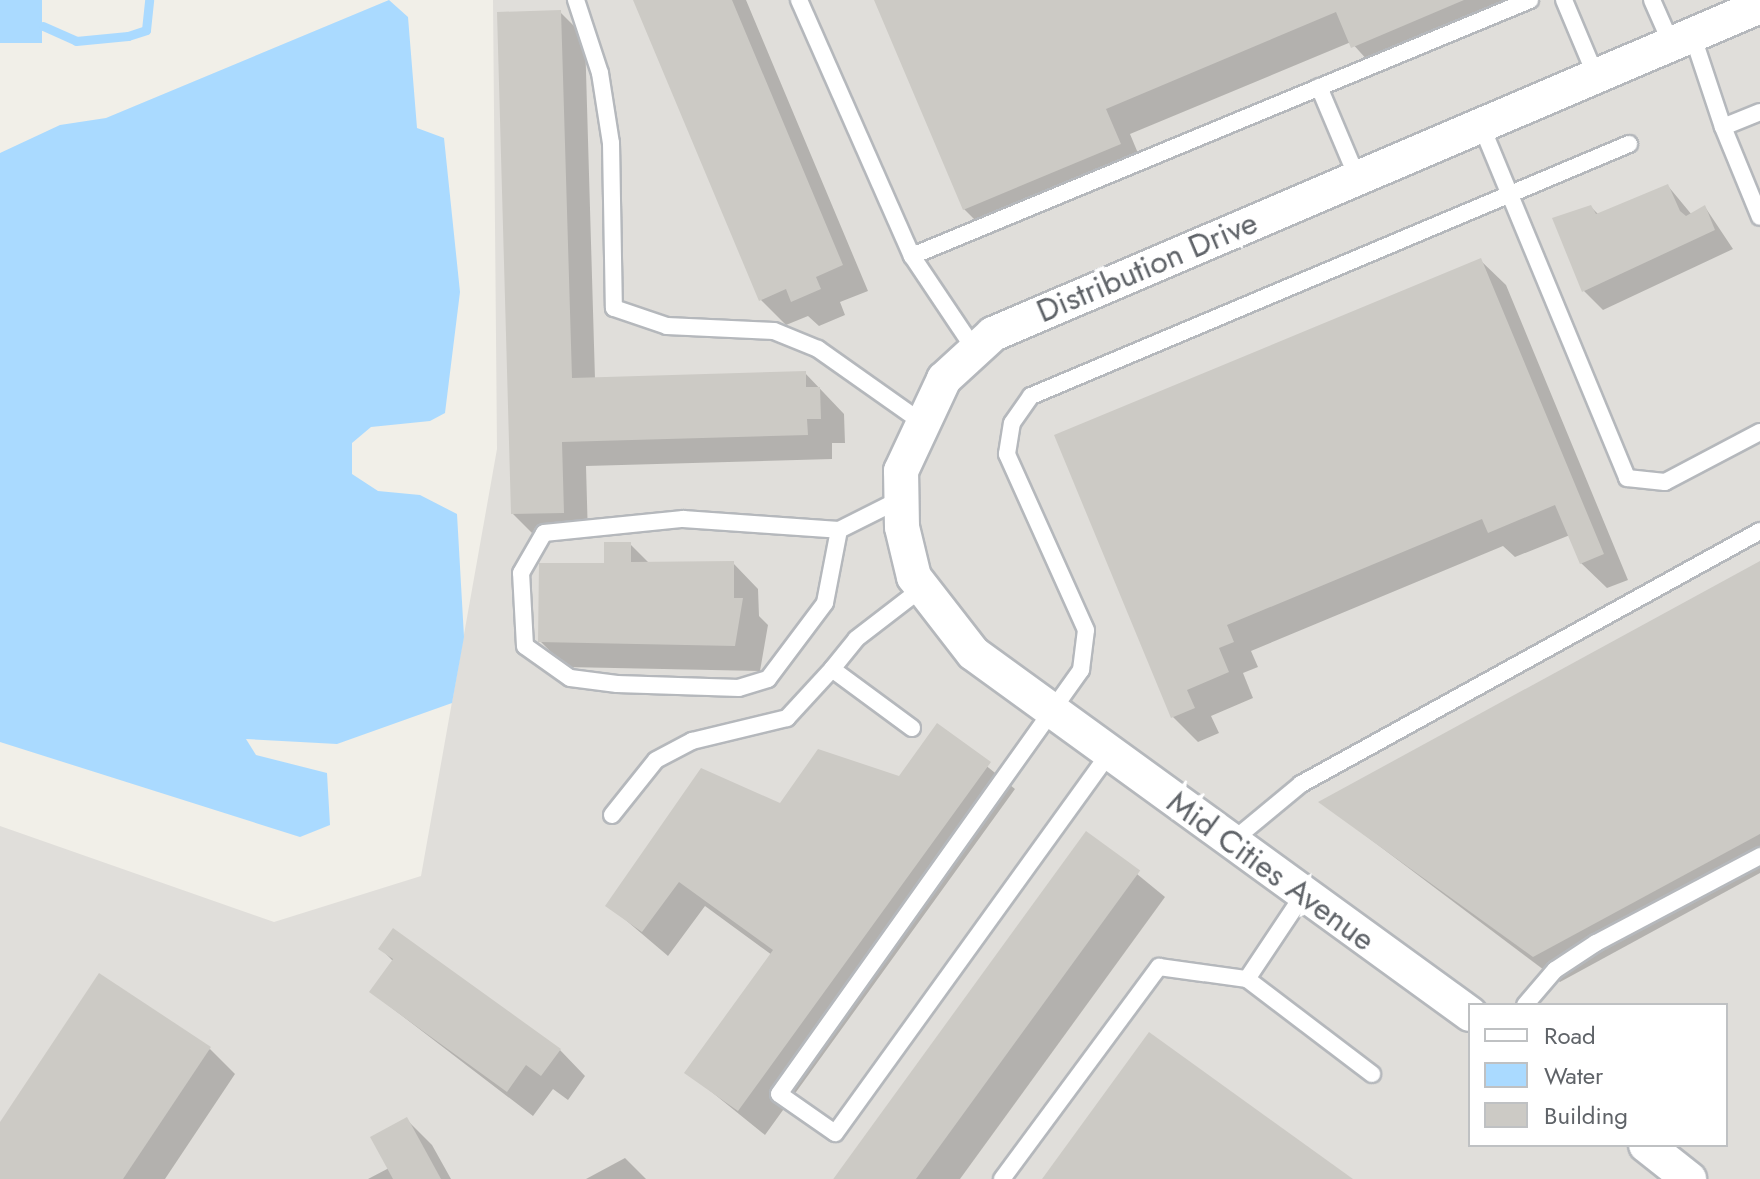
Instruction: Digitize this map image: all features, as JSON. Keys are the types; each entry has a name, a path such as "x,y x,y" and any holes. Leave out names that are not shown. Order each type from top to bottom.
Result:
{"street":[{"name":"Distribution Drive","path":"973,347 1357,177 1760,6"},
{"path":"973,347 920,421 901,471 901,499 921,589 973,653 1062,722"},
{"name":"Mid Cities Avenue","path":"1062,722 1468,1013"},
{"path":"1649,1147 1689,1179"}],"lane":[{"path":"576,0 600,73 611,143 614,308 667,326 774,331 818,349 920,421"},
{"path":"799,0 912,256 973,347"},
{"path":"912,256 1530,0"},
{"path":"1564,0 1596,76"},
{"path":"1652,0 1682,39 1760,217"},
{"path":"1319,87 1357,177"},
{"path":"1723,127 1760,112"},
{"path":"1481,125 1627,478 1665,482 1760,432"},
{"path":"1108,755 835,1133 779,1094 1062,722 1081,670 1086,630 1011,472 1008,441 1020,408 1059,380 1629,144"},
{"path":"839,530 833,580 815,621 768,679 754,684 669,689 570,678 525,646 521,573 544,533 683,519 839,530 901,499"},
{"path":"1231,842 1301,784 1760,531"},
{"path":"612,815 656,760 692,741 787,718 856,639 921,589"},
{"path":"832,669 912,728"},
{"path":"1527,1003 1555,970 1596,943 1760,856"},
{"path":"1247,979 1303,895"},
{"path":"1002,1179 1159,967 1247,979 1372,1074"}],"shaded area":[{"path":"493,0 1760,0 1760,1179 0,1179 0,826 274,922 421,876 497,449"}],"water":[{"path":"0,0 42,0 42,43 0,43"},
{"path":"389,0 408,17 417,128 444,138 460,292 445,413 430,421 371,427 352,443 352,474 378,491 420,495 457,514 464,637 452,703 337,744 246,739 256,755 327,773 330,825 300,837 0,742 0,153 60,125 106,118"}],"building":[{"path":"633,0 732,0 843,265 816,277 821,289 791,302 786,289 759,301"},
{"path":"874,0 1464,0 1351,48 1336,12 1106,109 1121,144 963,210"},
{"path":"561,10 572,378 806,371 806,387 820,387 821,419 807,419 808,435 562,442 564,513 511,514 497,12"},
{"path":"1668,184 1680,211 1686,216 1705,205 1715,230 1582,292 1552,218 1591,205 1596,214"},
{"path":"1481,258 1604,554 1580,564 1555,505 1488,533 1482,519 1227,625 1234,642 1219,648 1229,672 1187,690 1195,708 1171,718 1054,435"},
{"path":"604,542 631,542 631,562 734,561 734,598 743,598 735,646 538,642 539,563 604,563"},
{"path":"1760,561 1760,834 1533,957 1318,802"},
{"path":"937,723 991,762 738,1111 684,1073 773,950 679,882 642,932 605,906 701,768 780,803 818,749 899,776"},
{"path":"1086,831 1140,870 916,1179 833,1179"},
{"path":"393,928 561,1049 541,1076 526,1065 507,1092 369,992 393,959 378,949"},
{"path":"99,973 211,1047 123,1179 0,1179 0,1122"},
{"path":"1149,1032 1353,1179 1042,1179"},
{"path":"407,1117 441,1179 393,1179 370,1137"}],"waterway":[{"path":"43,26 76,41 128,36 146,30 149,0"}]}
